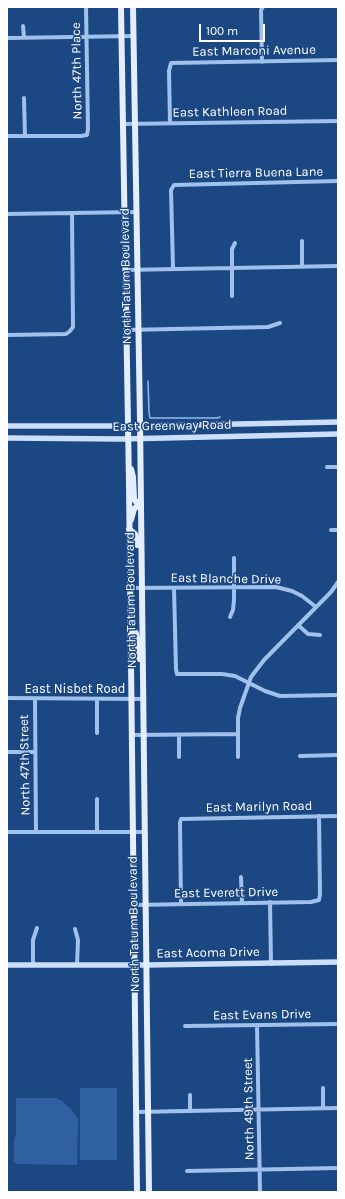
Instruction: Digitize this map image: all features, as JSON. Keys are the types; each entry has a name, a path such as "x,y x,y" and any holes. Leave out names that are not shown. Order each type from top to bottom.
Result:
{"main road":[{"name":"North Tatum Boulevard","path":"121,7 128,426 137,1192"},
{"name":"North Tatum Boulevard","path":"133,7 140,426 149,1192"},
{"name":"East Greenway Road","path":"7,426 140,426 338,422"},
{"path":"41,426 41,438"},
{"name":"East Greenway Road","path":"7,438 128,439 338,434"},
{"path":"128,460 133,477 134,499 140,504 136,526 129,529"},
{"path":"129,529 134,532 137,538 138,578 142,588"},
{"path":"130,630 136,633 139,657 143,668"},
{"name":"East Acoma Drive","path":"7,965 271,964 338,962"}],"street":[{"name":"North 47th Place","path":"25,136 87,135 86,7"},
{"path":"262,62 261,10 263,7"},
{"path":"23,26 24,37"},
{"path":"7,38 134,36"},
{"name":"East Marconi Avenue","path":"170,123 169,71 171,63 338,60"},
{"path":"7,136 25,136 24,98"},
{"name":"East Kathleen Road","path":"123,124 338,121"},
{"name":"East Tierra Buena Lane","path":"173,268 171,190 174,185 338,181"},
{"path":"7,214 136,212"},
{"path":"7,335 66,334 70,331 72,327 72,213"},
{"path":"302,241 302,266"},
{"path":"232,296 232,249 235,243"},
{"path":"125,270 338,266"},
{"path":"126,330 268,327 280,323"},
{"path":"327,467 338,467"},
{"path":"331,530 338,530"},
{"path":"230,617 233,610 234,558"},
{"path":"238,757 240,708 251,677 264,660 331,592 338,582"},
{"name":"East Blanche Drive","path":"130,588 266,586 284,588 302,596 316,607"},
{"path":"174,588 176,669 178,674 222,674 235,676 265,691 280,696 338,695"},
{"path":"298,626 308,634 320,635"},
{"name":"East Nisbet Road","path":"7,698 143,699"},
{"name":"North 47th Street","path":"35,698 36,832"},
{"path":"97,699 97,733"},
{"path":"132,735 238,734"},
{"path":"179,735 179,757"},
{"path":"7,752 35,752"},
{"path":"300,756 338,755"},
{"path":"97,799 97,832"},
{"name":"East Everett Drive","path":"133,905 312,902 319,900 319,816"},
{"name":"East Marilyn Road","path":"181,904 181,819 338,816"},
{"path":"7,832 144,832"},
{"path":"241,877 242,903"},
{"path":"270,902 271,964"},
{"path":"33,965 33,940 37,928"},
{"path":"75,929 78,940 77,965"},
{"name":"East Evans Drive","path":"185,1026 338,1024"},
{"name":"North 49th Street","path":"257,1025 260,1192"},
{"path":"323,1088 323,1108"},
{"path":"190,1094 190,1111"},
{"path":"136,1112 338,1108"},
{"path":"187,1171 338,1168"}],"shaded area":[{"path":"80,1088 117,1088 117,1160 80,1160"},
{"path":"16,1098 55,1098 62,1101 70,1108 78,1118 77,1165 17,1164 14,1162"}],"waterway":[{"path":"148,381 150,418 220,417"}]}
